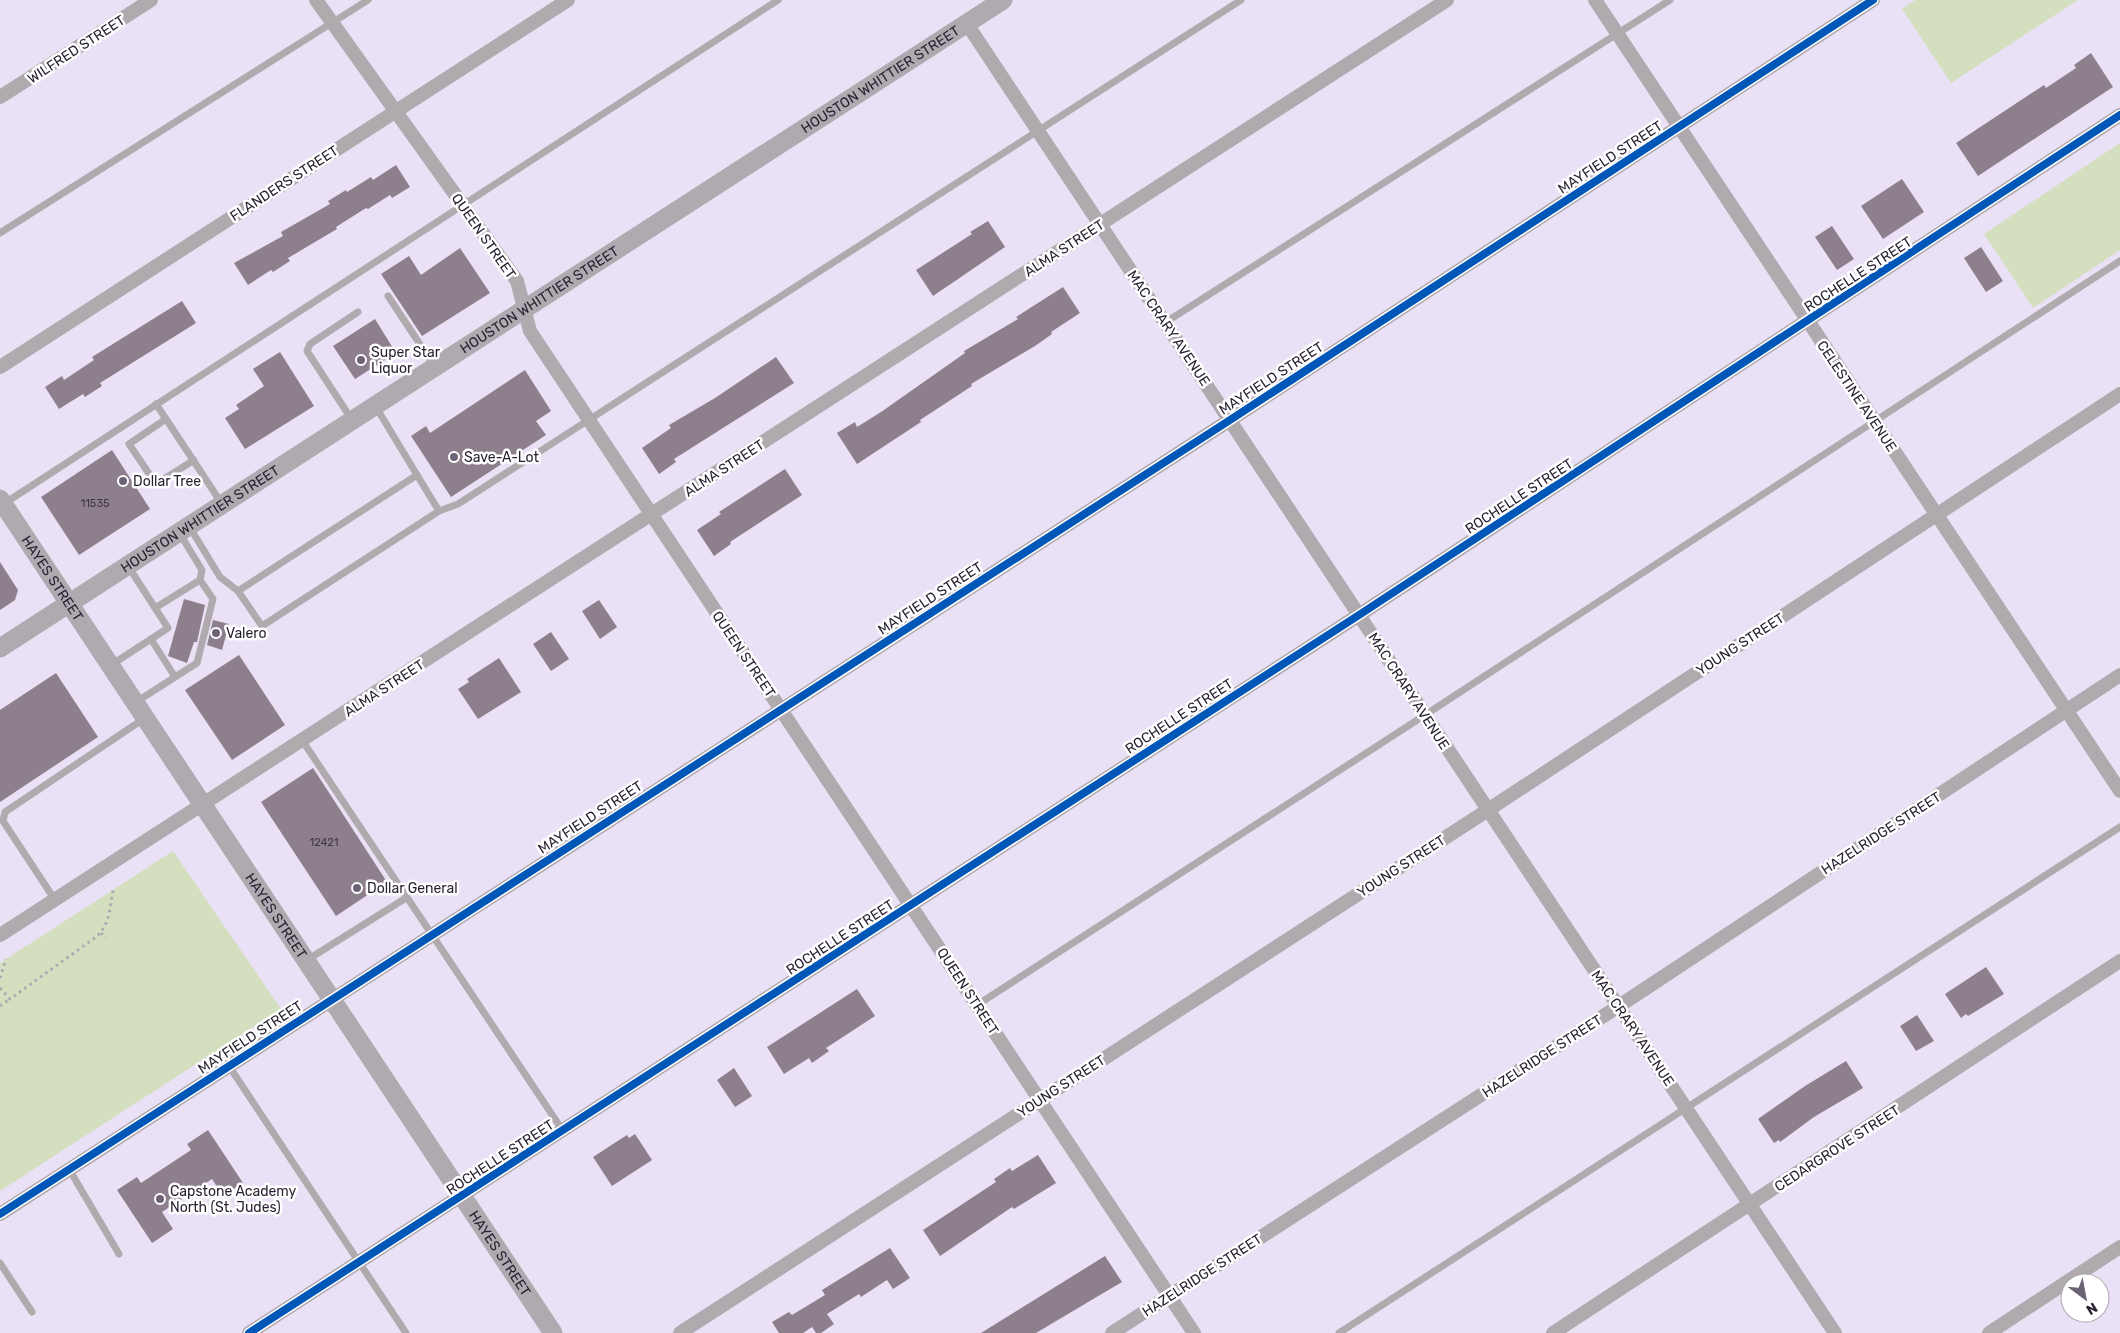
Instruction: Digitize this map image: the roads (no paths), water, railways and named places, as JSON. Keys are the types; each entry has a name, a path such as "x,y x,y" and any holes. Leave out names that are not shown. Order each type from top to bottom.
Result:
{"street":[{"name":"WILFRED STREET","path":"0,98 151,0"},
{"name":"QUEEN STREET","path":"316,0 517,281 526,309 530,331 1194,1333"},
{"name":"FLANDERS STREET","path":"0,367 568,0"},
{"name":"HOUSTON WHITTIER STREET","path":"0,648 1004,0"},
{"name":"ALMA STREET","path":"0,935 1447,0"},
{"name":"CELESTINE AVENUE","path":"1595,0 2120,791"},
{"name":"MAYFIELD STREET","path":"0,1214 1230,420 1873,0"},
{"name":"MAC CRARY AVENUE","path":"967,24 1835,1333"},
{"name":"ROCHELLE STREET","path":"249,1333 1359,615 2120,116"},
{"name":"YOUNG STREET","path":"689,1330 1488,810 2120,394"},
{"name":"HAYES STREET","path":"1,503 70,603 553,1333"},
{"name":"HAZELRIDGE STREET","path":"1112,1333 1619,1006 2120,675"},
{"name":"CEDARGROVE STREET","path":"1553,1333 2120,961"},
{"path":"1989,1333 2120,1247"}],"lane":[{"path":"0,234 368,0"},
{"path":"1,503 463,206 778,0"},
{"path":"184,530 220,576 238,591 262,626 439,511 458,504 1241,0"},
{"path":"1166,322 1670,0"},
{"path":"977,1005 1426,715 2120,261"},
{"path":"388,296 435,367"},
{"path":"352,421 307,351 310,344 358,312"},
{"path":"156,404 222,505"},
{"path":"375,406 439,511"},
{"path":"166,419 129,444 156,484 194,460"},
{"path":"238,591 416,475"},
{"path":"55,900 3,821 5,812 141,710 176,677 198,663 213,599 200,580 202,570 184,530"},
{"path":"111,665 168,628 128,566"},
{"path":"155,608 200,580"},
{"path":"151,639 176,677"},
{"path":"302,740 431,936 563,1131"},
{"path":"1339,1333 2120,827"},
{"path":"307,960 406,898"},
{"path":"229,1066 406,1333"},
{"path":"69,1169 119,1254"},
{"path":"0,1263 32,1312"}],"place":[{"name":"Super Star Liquor","path":"361,360"},
{"name":"Save-A-Lot","path":"454,457"},
{"name":"Dollar Tree","path":"123,481"},
{"name":"Valero","path":"216,633"},
{"name":"Dollar General","path":"357,888"},
{"name":"Capstone Academy North (St. Judes)","path":"160,1199"}]}
